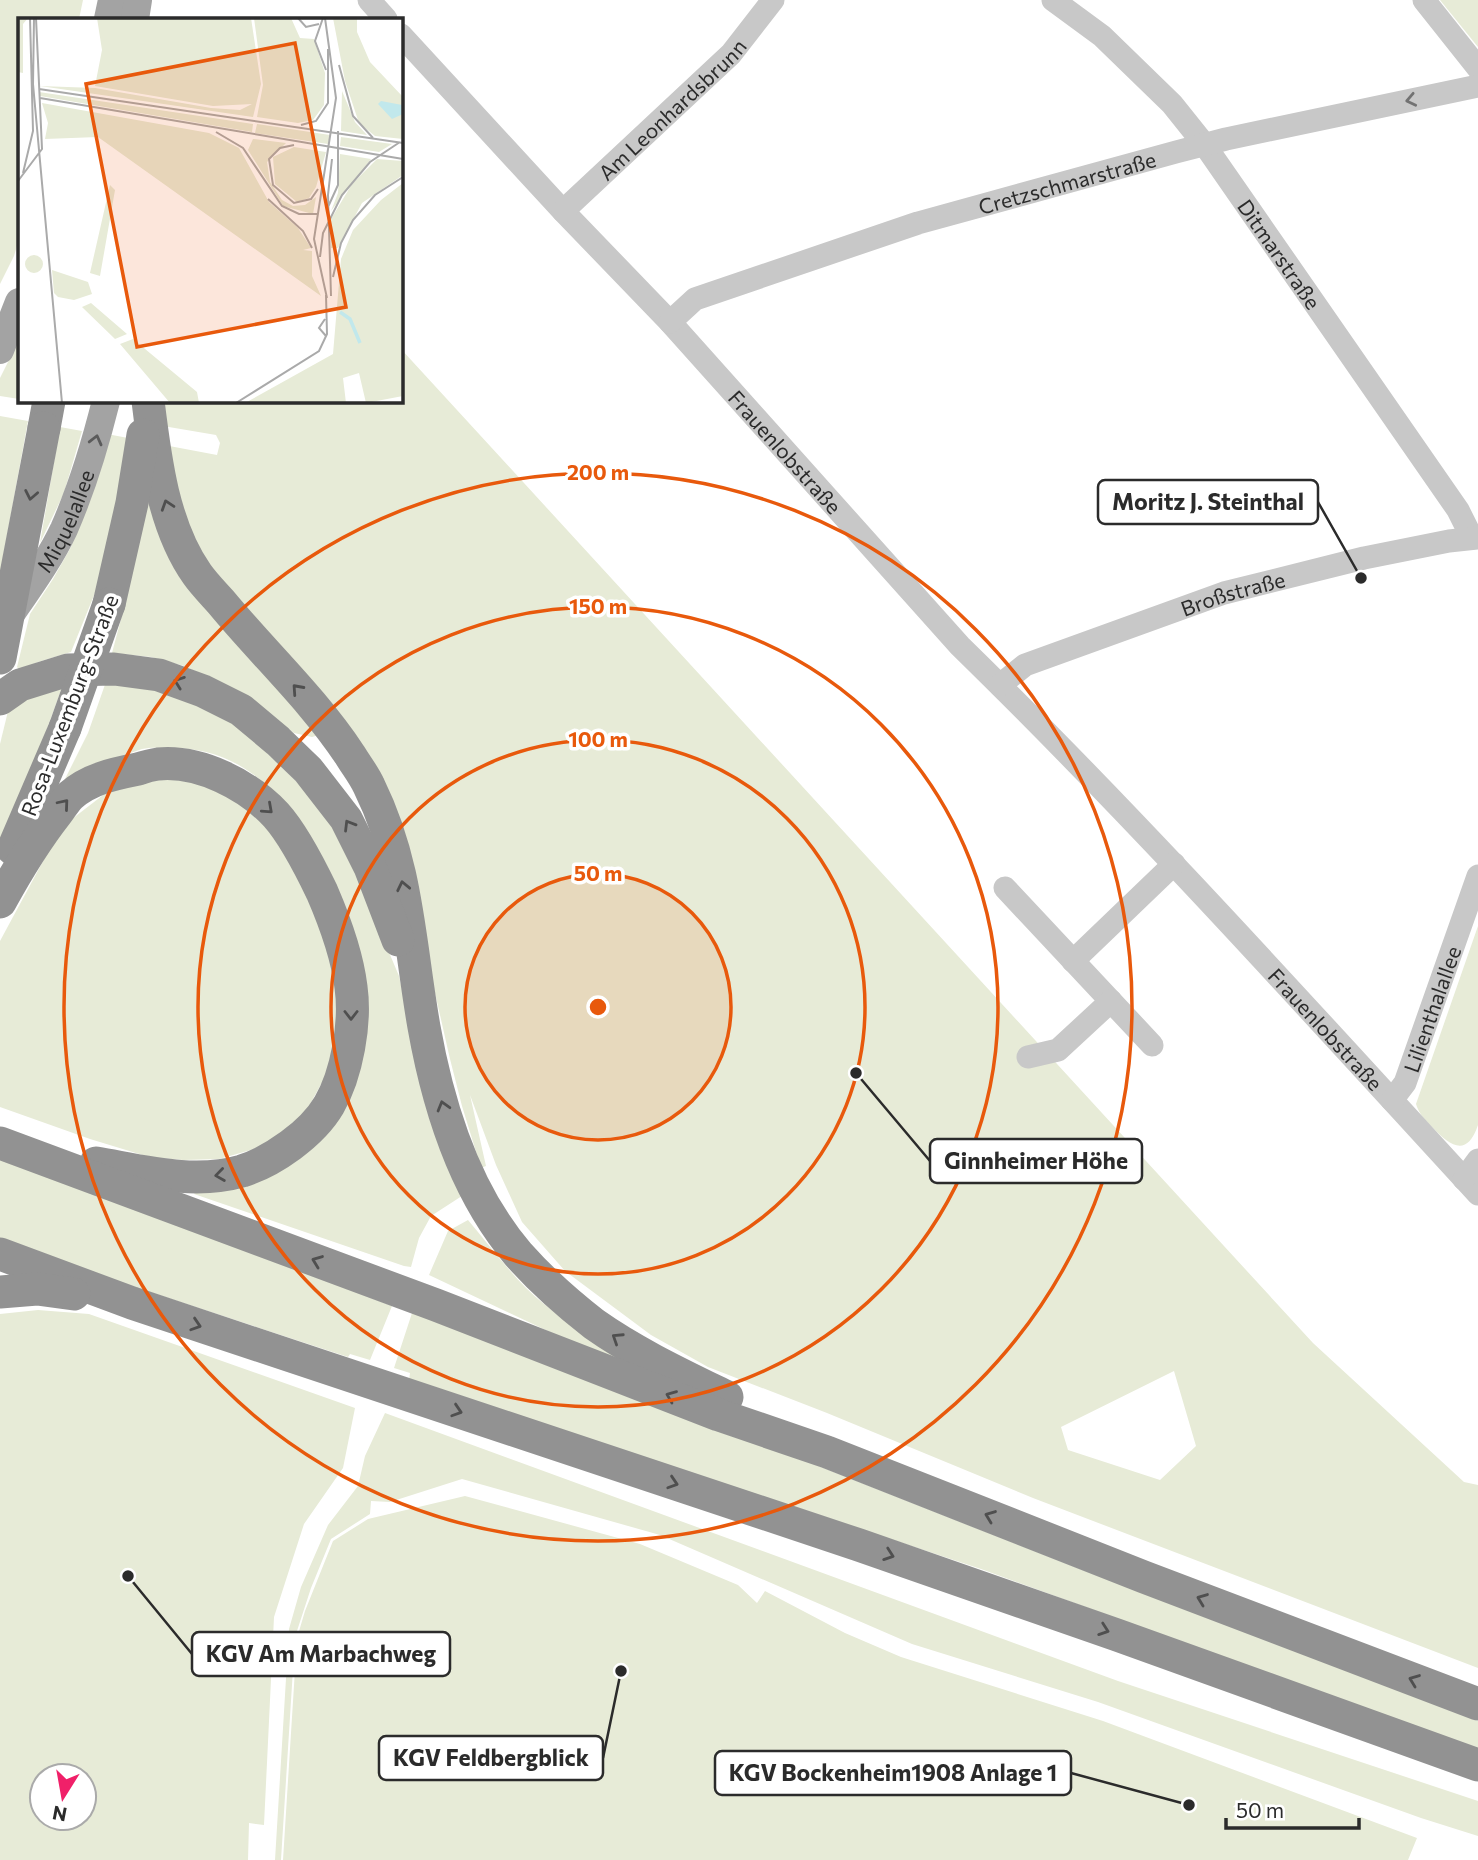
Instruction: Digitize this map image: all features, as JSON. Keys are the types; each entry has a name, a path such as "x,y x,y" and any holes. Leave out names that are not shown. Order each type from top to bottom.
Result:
{"highway":[{"name":"Rosa-Luxemburg-Straße","path":"0,881 65,728 109,604 132,503 147,402"},
{"path":"147,402 160,482 178,540 197,573 324,720 368,783 389,834 403,886 424,1026 443,1108 467,1170 494,1220 533,1270 596,1324 637,1351 827,1452"},
{"path":"0,658 47,415"},
{"path":"0,699 20,685 68,670 114,669 159,675 203,691 241,710 309,770 346,819 370,867 401,948 410,986 424,1026"},
{"path":"0,902 18,870 69,796 101,777 160,764 190,766 222,775 249,792 277,816 307,860 337,926 352,988 351,1037 343,1069 329,1105 307,1131 270,1160 241,1171 214,1176 175,1177 11,1147"},
{"path":"11,1147 719,1415 827,1452 1144,1577 1478,1704"},
{"path":"0,1254 132,1303 872,1549 1478,1765"},
{"path":"0,1292 37,1289 132,1303"}],"main road":[{"path":"108,18 112,0"},
{"path":"135,18 138,0"},
{"path":"0,350 18,305"},
{"name":"Miquelallee","path":"0,631 63,531 94,450 106,402"}],"street":[{"path":"369,0 385,18"},
{"name":"Am Leonhardsbrunn","path":"563,211 731,54 773,0"},
{"name":"Ditmarstraße","path":"1053,0 1102,36 1172,104 1203,144 1475,538"},
{"path":"1424,0 1478,68"},
{"name":"Frauenlobstraße","path":"402,36 563,211 670,322 960,646 1174,864 1471,1187"},
{"name":"Cretzschmarstraße","path":"670,322 695,299 918,223 1203,144 1478,86"},
{"name":"Broßstraße","path":"1000,685 1025,664 1224,593 1364,558 1475,538"},
{"path":"1073,961 1174,864"},
{"name":"Lilienthalallee","path":"1392,1100 1405,1083 1478,876"},
{"path":"1005,888 1152,1045"},
{"path":"1028,1057 1058,1050 1111,1001"},
{"path":"1471,1187 1478,1160"}],"green space":[{"path":"0,0 83,0 79,18 18,18 18,242 0,284"},
{"path":"1440,0 1478,0 1478,47"},
{"path":"18,342 18,399 0,396 0,378"},
{"path":"402,350 1313,1343 1464,1482 1478,1485 1478,1668 1033,1498 708,1367 651,1335 565,1271 522,1222 496,1165 470,1095 486,1166 481,1168 450,1059 405,861 200,561 164,445 217,455 220,443 216,435 163,426 164,402 402,402","holes":["1174,1371 1196,1446 1160,1480 1068,1450 1061,1427"]},
{"path":"0,416 28,421 0,574"},
{"path":"60,427 82,431 64,493 40,543"},
{"path":"107,434 128,438 119,495 97,588 71,652 38,662 20,671 17,667 30,614 71,547"},
{"path":"143,476 326,733 312,737 294,733 264,710 218,682 184,666 151,657 112,653 121,619"},
{"path":"108,676 142,681 230,717 331,815 399,976 407,1013 465,1194 431,1216 419,1238 411,1267 194,1194 197,1190 247,1182 363,1042 271,788 247,770 224,758 199,750 156,748 142,749 121,757 60,789 88,733"},
{"path":"64,682 0,859 0,744 10,703"},
{"path":"164,775 218,787 277,833 324,926 340,994 330,1068 303,1117 277,1139 219,1159 149,1157 0,1107 0,941 48,852 72,819 107,792"},
{"path":"1478,926 1478,1125 1469,1142 1458,1146 1445,1139 1422,1117 1416,1104"},
{"path":"0,1155 392,1306 370,1360 350,1354 348,1357 0,1240"},
{"path":"468,1220 533,1295 575,1328 629,1363 626,1368 429,1275 448,1231"},
{"path":"38,1310 89,1314 355,1408 343,1468 304,1524 274,1617 264,1825 249,1823 248,1860 0,1860 0,1314"},
{"path":"412,1313 430,1313 1080,1569 1478,1721 1478,1750 981,1569 409,1380 410,1373 394,1368"},
{"path":"385,1413 1118,1681 1478,1801 1478,1836 1098,1702 912,1644 660,1535 462,1479 390,1502 371,1501 370,1514 331,1539 295,1637 281,1860 275,1860 289,1629 301,1587 328,1525 358,1486 365,1456"},
{"path":"465,1496 640,1544 738,1585 757,1603 765,1591 845,1633 901,1657 1103,1721 1417,1838 1408,1860 283,1860 297,1638 333,1541 368,1519"}],"place":[{"name":"Moritz J. Steinthal","path":"1361,578"},
{"name":"Ginnheimer Höhe","path":"856,1073"},
{"name":"KGV Am Marbachweg","path":"128,1576"},
{"name":"KGV Feldbergblick","path":"621,1671"},
{"name":"KGV Bockenheim1908 Anlage 1","path":"1189,1805"}]}
